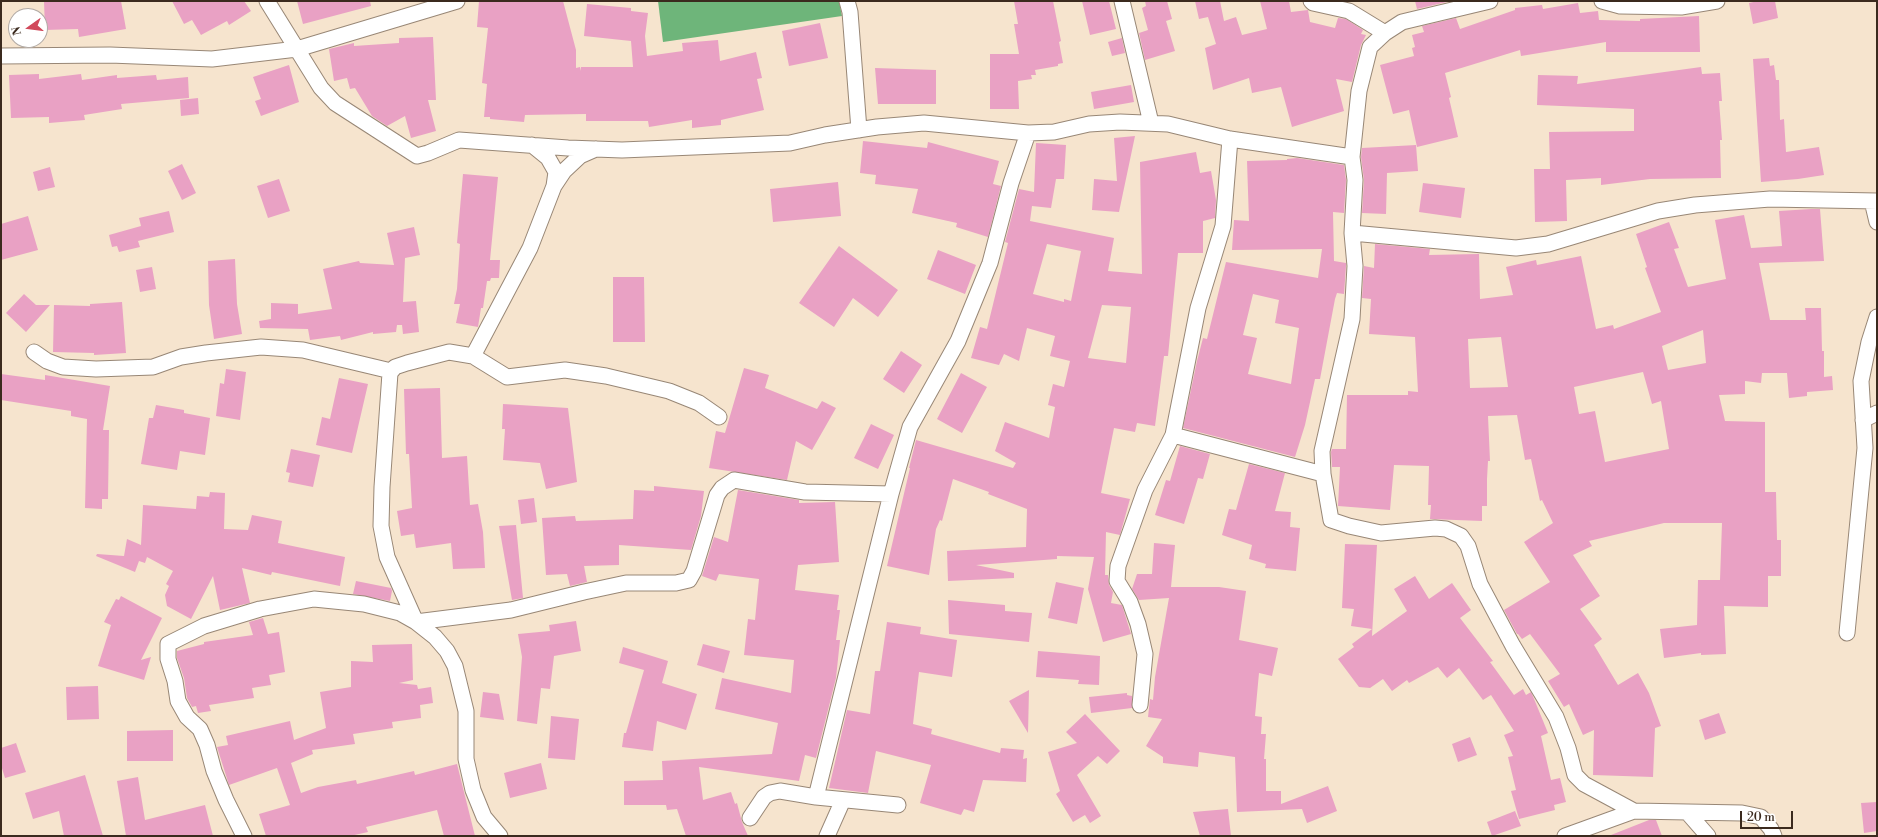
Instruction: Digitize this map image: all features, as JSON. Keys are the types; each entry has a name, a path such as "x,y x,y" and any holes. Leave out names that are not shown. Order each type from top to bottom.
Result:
{"street":[{"path":"267,1 321,88 335,103 417,156 459,140 622,150 790,143 877,127 924,124 1028,133 1054,132 1089,124 1120,122 1168,124 1230,139 1352,157"},
{"path":"1,56 110,55 212,59 298,49 457,1"},
{"path":"847,1 850,12 859,130"},
{"path":"1122,1 1151,123"},
{"path":"1311,1 1313,3 1349,11 1385,33"},
{"path":"1490,1 1402,22 1385,33 1370,47 1359,92 1352,157 1355,180 1352,233 1355,266 1352,319 1322,452 1323,474 1331,520 1349,526 1381,533 1435,528 1446,529 1461,536 1468,546 1484,591 1513,646 1556,716 1568,748 1575,775 1584,784 1634,811"},
{"path":"1602,1 1620,6 1682,7 1717,1"},
{"path":"816,797 891,494 910,427 958,341 990,263 1011,183 1028,133"},
{"path":"1140,705 1145,654 1138,624 1130,602 1117,581 1118,566 1145,490 1173,435 1198,308 1223,226 1230,139"},
{"path":"532,145 548,158 556,172 554,186"},
{"path":"473,356 530,248 554,186 564,171 580,156 596,149"},
{"path":"1352,233 1516,248 1548,244 1658,212 1695,205 1770,199 1874,201 1877,222"},
{"path":"1847,633 1865,448 1861,381 1869,342 1877,317"},
{"path":"34,352 47,361 63,366 103,369 153,367 181,357 206,353 261,348 303,350 391,371 407,363 449,352 473,356 507,377 565,370 606,376 669,391 698,403 719,417"},
{"path":"391,371 382,487 381,526 387,557 416,622"},
{"path":"1863,420 1877,413"},
{"path":"1173,435 1323,474"},
{"path":"416,622 511,610 584,592 626,584 676,583 689,580 694,571 717,495 722,488 734,480 804,492 891,494"},
{"path":"244,836 226,800 214,771 207,744 200,728 187,717 178,702 168,659 168,644 204,626 260,610 314,599 364,604 400,613 416,622 435,637 447,650 455,666 466,711 466,759 473,790 484,817 500,836"},
{"path":"750,818 764,797 770,793 780,791 816,797 898,805"},
{"path":"828,836 843,800"},
{"path":"1565,836 1634,811 1742,813 1761,817 1772,829 1774,836"},
{"path":"1687,812 1708,836"}],"green space":[{"path":"658,1 839,1 842,16 663,42"}],"building":[{"path":"44,1 121,1 126,29 79,37 78,29 48,30 48,8 44,8"},
{"path":"172,1 244,1 251,11 229,25 227,21 201,35 192,20 184,24"},
{"path":"297,1 370,1 371,6 303,24"},
{"path":"479,1 563,1 576,50 576,68 580,67 581,71 581,67 633,67 631,41 584,36 587,4 631,8 631,11 648,13 645,36 647,56 683,51 682,43 718,40 720,61 756,52 762,78 757,79 764,110 721,120 721,125 692,128 692,120 649,127 648,121 586,121 586,114 525,115 524,122 490,119 490,117 484,117 487,84 482,83 488,28 477,27"},
{"path":"1014,1 1053,1 1061,41 1059,42 1063,63 1058,64 1058,66 1035,70 1036,75 1031,75 1032,79 1018,81 1019,109 990,109 990,54 1019,54 1014,24 1018,24"},
{"path":"1082,1 1109,1 1116,29 1090,35"},
{"path":"1145,1 1167,1 1172,19 1166,21 1175,51 1145,60 1139,33 1148,30 1142,8 1146,6"},
{"path":"1195,1 1220,1 1224,21 1236,17 1242,35 1267,29 1260,1 1289,1 1291,12 1308,10 1310,22 1335,28 1338,18 1346,19 1363,30 1361,34 1366,35 1361,45 1352,82 1336,79 1344,111 1292,127 1281,87 1252,93 1249,78 1213,90 1205,48 1216,44 1208,17 1199,19"},
{"path":"1415,1 1451,1 1417,9"},
{"path":"1758,1 1775,1 1778,18 1753,24 1749,3"},
{"path":"1578,3 1580,13 1598,11 1599,20 1640,21 1640,19 1699,16 1700,52 1606,52 1606,42 1521,56 1520,50 1445,73 1458,137 1417,147 1409,110 1393,114 1380,65 1414,56 1412,48 1415,47 1412,35 1424,32 1422,26 1456,18 1460,29 1515,10 1515,8 1542,5 1543,9"},
{"path":"820,23 828,58 789,66 782,31"},
{"path":"433,37 436,100 428,100 436,131 411,138 405,116 387,126 372,116 355,88 350,89 347,78 334,81 329,49 354,43 354,46 399,43 399,38"},
{"path":"1122,38 1125,53 1112,56 1108,42"},
{"path":"1769,58 1770,66 1774,65 1776,80 1779,80 1780,120 1784,119 1786,152 1819,147 1824,175 1761,182 1753,59"},
{"path":"289,65 299,102 261,116 255,101 261,99 253,77"},
{"path":"1701,67 1702,74 1720,73 1722,101 1719,101 1722,140 1720,140 1721,178 1650,179 1601,185 1601,178 1566,180 1567,221 1535,222 1534,169 1550,169 1549,132 1634,131 1634,109 1537,105 1538,75 1578,76 1577,84"},
{"path":"875,68 936,70 936,104 878,104"},
{"path":"39,74 39,79 81,74 82,80 117,75 117,78 156,75 157,80 188,77 189,98 121,104 122,109 84,115 85,120 49,123 49,117 11,118 9,75"},
{"path":"1131,85 1134,102 1094,109 1091,92"},
{"path":"198,98 199,114 181,116 180,100"},
{"path":"1135,136 1119,212 1092,210 1094,179 1117,181 1114,138"},
{"path":"863,141 927,148 928,142 999,161 993,184 1001,186 988,237 956,227 957,223 912,213 918,189 875,184 876,175 860,173"},
{"path":"1036,143 1066,145 1064,179 1056,179 1051,208 1032,206 1030,221 1114,238 1108,271 1142,274 1140,162 1196,152 1200,173 1211,171 1216,200 1215,218 1203,221 1203,253 1178,253 1168,356 1164,356 1155,426 1137,423 1135,432 1114,428 1101,493 1130,499 1120,535 1106,532 1105,575 1108,575 1109,585 1113,592 1111,603 1122,605 1131,634 1103,642 1088,589 1094,557 1057,556 1057,559 976,565 1014,573 1014,578 948,581 947,551 1026,547 1027,509 988,494 989,492 953,479 942,521 940,520 936,529 929,575 887,566 916,440 1013,468 1016,463 995,451 1005,422 1049,438 1055,407 1048,405 1053,384 1064,387 1070,361 1050,356 1055,336 1027,328 1019,361 1004,354 999,365 971,358 980,327 987,329 1008,243 1005,242 1019,189 1034,192","holes":["1047,244 1081,251 1071,301 1064,299 1064,302 1033,294","1102,305 1131,307 1126,363 1088,358"]},
{"path":"1416,145 1418,171 1387,173 1386,214 1362,213 1364,180 1361,157 1362,148"},
{"path":"1297,158 1344,165 1346,180 1344,213 1333,212 1334,261 1346,263 1344,294 1337,293 1335,299 1320,379 1315,379 1305,425 1295,457 1183,428 1197,361 1203,338 1207,339 1226,262 1318,278 1322,249 1232,250 1234,220 1249,221 1247,161","holes":["1253,294 1279,300 1275,323 1299,328 1291,384 1248,374 1257,338 1243,335"]},
{"path":"182,164 196,193 182,200 168,171"},
{"path":"50,167 55,187 38,191 33,172"},
{"path":"463,174 498,177 490,260 500,260 499,278 491,278 490,281 487,281 483,308 481,308 478,327 456,323 460,304 454,304 457,289 460,244 457,243"},
{"path":"279,179 290,211 268,218 257,186"},
{"path":"838,182 841,216 773,222 770,189"},
{"path":"1423,183 1465,188 1461,218 1419,212"},
{"path":"1820,209 1824,261 1759,263 1770,320 1806,320 1805,308 1821,308 1824,377 1832,376 1833,390 1807,392 1807,396 1789,398 1787,373 1762,373 1761,383 1745,381 1745,394 1719,395 1725,421 1765,422 1765,492 1776,492 1777,540 1781,540 1781,576 1768,576 1768,607 1724,606 1726,654 1701,655 1701,653 1664,658 1660,629 1697,625 1698,580 1720,580 1722,523 1664,523 1589,541 1592,546 1573,555 1600,596 1580,609 1602,639 1594,645 1618,685 1638,673 1649,693 1661,726 1655,728 1653,777 1593,775 1594,730 1583,735 1569,704 1564,707 1548,681 1560,674 1530,634 1522,639 1517,634 1504,610 1550,582 1524,542 1553,523 1542,500 1540,501 1531,459 1525,460 1517,415 1488,416 1490,461 1488,461 1487,506 1482,506 1482,521 1430,519 1431,505 1428,505 1429,466 1394,465 1390,510 1338,506 1340,467 1332,467 1331,452 1332,449 1346,449 1347,395 1408,395 1408,391 1418,392 1415,337 1369,334 1371,299 1362,298 1364,266 1374,268 1375,244 1430,249 1429,255 1479,254 1480,299 1513,295 1506,267 1536,260 1537,265 1581,256 1596,329 1613,325 1614,329 1661,312 1645,268 1647,267 1636,234 1669,222 1679,248 1674,249 1688,287 1726,279 1715,220 1744,215 1751,248 1782,246 1779,211","holes":["1703,330 1706,363 1668,370 1662,346","1501,337 1508,387 1470,388 1468,339","1643,372 1652,404 1661,401 1669,449 1605,462 1595,411 1579,414 1574,387"]},
{"path":"169,211 174,232 138,241 140,247 119,252 117,246 112,247 109,235 141,226 139,218"},
{"path":"28,216 38,250 1,260 1,224"},
{"path":"414,227 420,255 405,258 403,302 416,301 419,332 403,334 402,325 397,325 396,332 373,334 373,332 341,340 340,336 310,340 308,329 260,328 259,321 271,319 271,303 298,304 298,314 332,309 323,269 359,261 360,263 394,265 387,233"},
{"path":"839,246 898,290 878,317 853,298 834,327 799,303"},
{"path":"938,250 976,265 965,294 927,279"},
{"path":"235,259 237,304 242,334 214,339 209,305 208,261"},
{"path":"152,267 156,289 140,292 136,270"},
{"path":"613,277 644,277 645,342 613,342"},
{"path":"24,294 36,305 50,305 26,332 6,313"},
{"path":"122,302 126,353 94,355 94,353 53,352 54,305 90,306 90,304"},
{"path":"901,351 922,365 904,393 883,379"},
{"path":"744,368 769,375 765,388 817,409 822,401 836,408 812,450 796,441 787,480 709,468 716,431 725,433"},
{"path":"226,369 246,372 240,420 216,416 220,383 224,384"},
{"path":"961,373 987,387 962,433 937,419"},
{"path":"1,374 45,380 45,375 110,386 103,430 109,430 108,499 102,499 102,509 85,508 87,419 71,416 71,411 1,400"},
{"path":"339,378 368,384 352,453 316,445 322,417 330,419"},
{"path":"440,388 442,458 467,456 470,505 478,504 483,532 485,568 453,569 451,543 416,548 414,534 401,536 397,511 412,508 409,454 406,454 404,389"},
{"path":"503,404 568,408 577,482 546,489 540,463 503,460 505,429 502,429"},
{"path":"156,405 184,410 184,413 210,418 205,455 180,451 177,470 141,464 149,418 153,418"},
{"path":"871,424 894,435 878,469 854,458"},
{"path":"1180,446 1210,454 1203,479 1198,478 1184,524 1155,515 1166,480 1170,481"},
{"path":"291,449 320,455 313,487 288,482 290,473 286,472"},
{"path":"1249,464 1285,473 1275,511 1291,512 1290,527 1300,528 1296,571 1265,568 1266,564 1249,559 1252,545 1222,535 1229,509 1236,510"},
{"path":"654,486 704,491 701,516 691,550 619,545 619,565 584,566 587,582 570,586 567,574 546,575 542,518 575,516 576,521 633,519 634,490 654,491"},
{"path":"738,490 799,500 799,503 835,502 839,562 798,565 795,590 839,595 837,610 840,610 836,640 840,640 836,678 816,758 805,755 799,781 699,767 703,800 731,792 735,804 737,803 742,822 748,836 686,836 677,809 667,810 666,805 624,805 624,781 663,780 662,761 772,754 778,723 715,709 722,678 791,693 794,660 744,655 748,619 755,620 759,579 719,574 716,581 702,576 714,537 728,542"},
{"path":"210,492 225,493 224,529 248,530 252,515 282,521 278,543 345,557 340,586 272,572 271,575 242,568 250,603 220,610 213,576 191,619 167,606 165,595 169,586 166,584 173,571 147,557 145,563 139,561 135,572 96,556 97,554 124,556 127,539 141,545 143,505 196,509 197,496 209,497"},
{"path":"534,498 537,522 521,524 518,500"},
{"path":"516,525 523,598 512,600 499,526"},
{"path":"1154,543 1175,545 1171,587 1219,587 1246,591 1239,640 1278,648 1272,676 1259,673 1255,716 1262,717 1261,734 1266,734 1264,759 1266,759 1266,791 1281,791 1281,804 1328,786 1337,811 1307,823 1302,809 1237,812 1235,757 1199,752 1198,767 1163,763 1163,757 1146,746 1162,719 1148,717 1150,699 1153,700 1155,677 1169,598 1139,600 1132,589 1137,574 1152,574"},
{"path":"1345,544 1377,545 1372,636 1407,611 1394,589 1415,576 1429,599 1452,583 1471,610 1460,618 1493,661 1490,662 1514,695 1523,689 1526,695 1531,692 1548,733 1541,736 1551,780 1560,778 1566,802 1554,805 1555,810 1519,819 1511,791 1516,790 1508,757 1513,756 1504,735 1514,731 1491,695 1483,700 1459,668 1447,678 1438,667 1409,683 1407,680 1392,691 1383,679 1370,688 1359,687 1338,659 1354,647 1352,644 1372,629 1351,626 1354,609 1342,608"},
{"path":"356,581 391,588 392,591 390,601 353,594"},
{"path":"1056,582 1084,588 1077,624 1048,618"},
{"path":"121,596 162,618 141,660 151,657 144,680 98,666 111,625 104,622 116,599 119,600"},
{"path":"948,600 1005,605 1005,611 1032,613 1029,642 949,634"},
{"path":"263,618 268,634 279,632 285,672 269,675 271,685 252,688 254,698 209,705 211,711 198,713 196,706 192,707 187,698 184,678 177,658 177,651 204,644 204,642 253,635 249,622"},
{"path":"576,621 581,651 554,656 550,689 541,688 537,724 517,721 522,657 518,634 550,631 549,625"},
{"path":"887,622 921,627 920,634 957,640 952,677 919,672 913,724 932,729 931,734 1000,753 1001,748 1024,750 1023,759 1027,758 1026,782 983,780 974,812 964,809 961,815 920,803 931,765 876,751 868,793 829,788 847,710 870,714 875,671 880,671"},
{"path":"412,644 413,680 399,683 417,685 418,689 431,687 433,703 420,705 421,718 392,722 393,728 353,734 355,744 312,750 313,754 291,763 301,793 318,787 356,780 357,784 414,771 415,775 457,764 475,836 444,836 437,810 366,827 368,832 350,836 266,836 259,814 290,805 277,768 229,785 217,747 228,745 226,736 290,721 294,740 326,728 320,692 351,687 351,661 373,662 372,645"},
{"path":"703,644 730,651 724,673 697,665"},
{"path":"623,647 668,661 662,683 697,694 686,730 657,721 653,751 622,747 624,733 626,733 644,670 619,663"},
{"path":"1038,651 1100,656 1099,685 1078,684 1079,680 1036,677"},
{"path":"98,686 99,719 67,720 66,687"},
{"path":"1029,690 1028,733 1009,701"},
{"path":"483,692 499,694 504,720 480,717"},
{"path":"1127,693 1127,695 1132,696 1132,708 1091,713 1089,697"},
{"path":"1719,713 1726,733 1705,740 1699,720"},
{"path":"1085,714 1120,751 1107,764 1098,756 1077,775 1101,816 1090,823 1085,815 1073,822 1056,794 1060,791 1048,752 1077,743 1066,732"},
{"path":"551,716 579,719 575,760 548,758"},
{"path":"173,730 173,761 127,761 127,731"},
{"path":"1470,737 1477,755 1458,762 1452,744"},
{"path":"16,743 26,772 5,778 1,765 1,748"},
{"path":"541,763 547,789 510,798 504,773"},
{"path":"85,775 103,836 64,836 59,811 33,819 25,793"},
{"path":"138,777 145,820 205,805 213,836 126,836 117,781"},
{"path":"1877,802 1877,831 1864,833 1861,803"},
{"path":"1228,809 1231,836 1200,836 1193,812"},
{"path":"1515,811 1521,826 1492,836 1487,822"},
{"path":"1649,820 1656,820 1662,836 1611,836 1611,835"}]}
